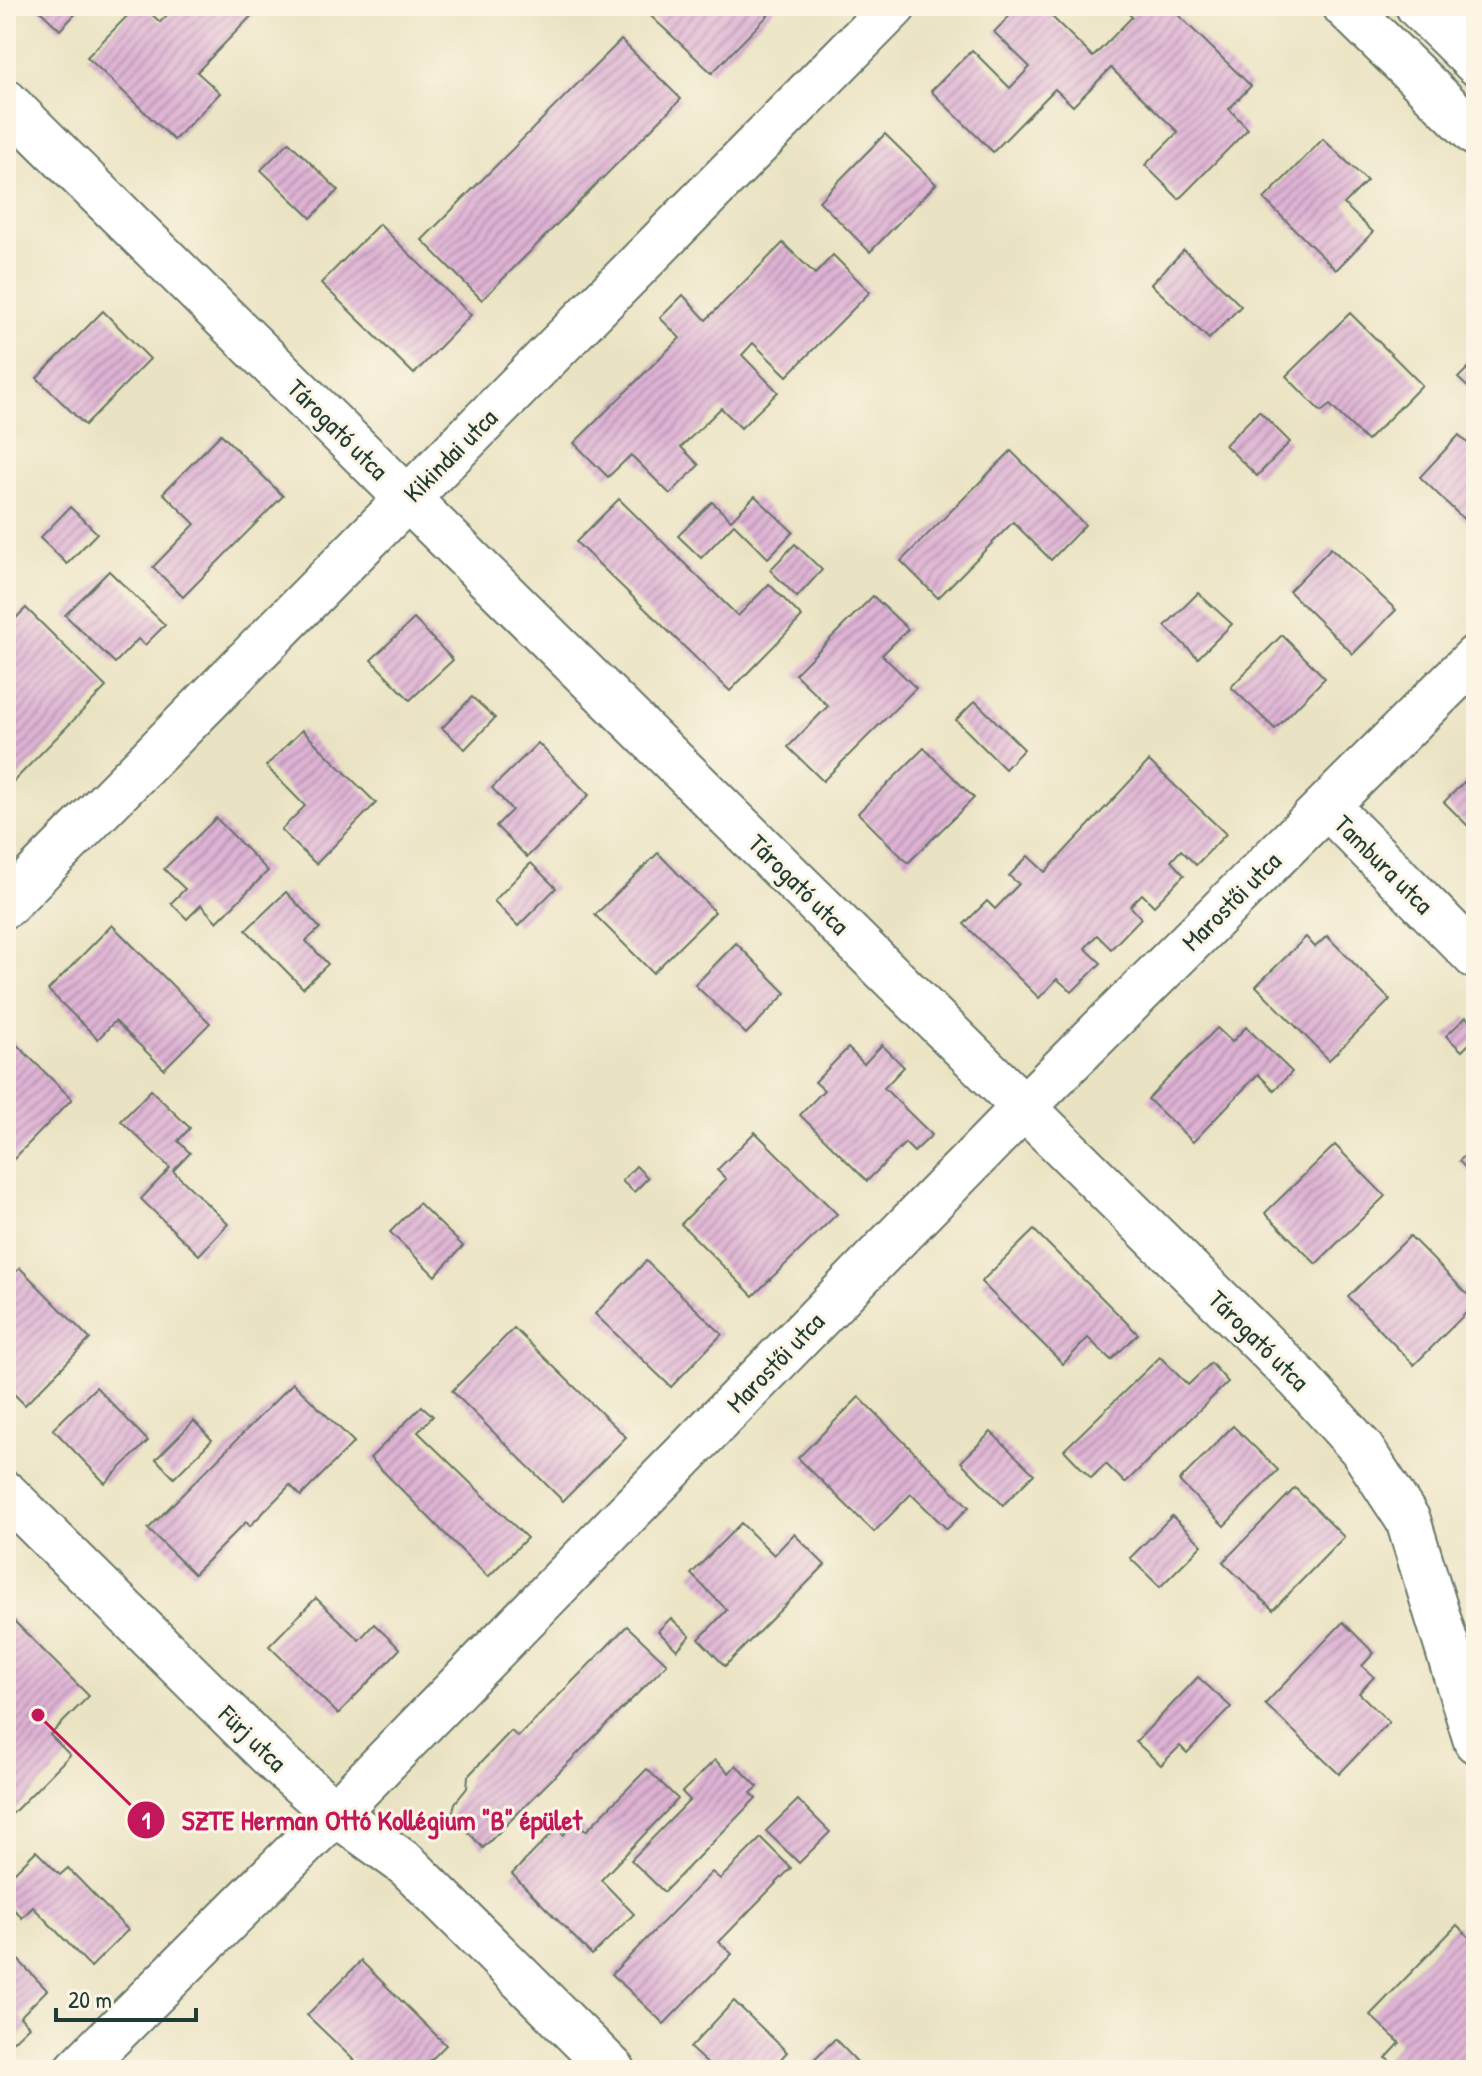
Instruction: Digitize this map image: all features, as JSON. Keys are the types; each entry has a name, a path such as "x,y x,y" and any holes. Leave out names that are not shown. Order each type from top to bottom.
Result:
{"street":[{"name":"Kikindai utca","path":"6,905 894,6"},
{"path":"1345,6 1476,134"},
{"path":"1418,6 1476,63"},
{"name":"Tárogató utca","path":"6,102 1299,1379 1361,1448 1408,1520 1476,1741"},
{"name":"Marostői utca","path":"77,2070 335,1813 1024,1107 1476,657"},
{"name":"Tambura utca","path":"1327,806 1476,957"},
{"name":"Fürj utca","path":"6,1494 279,1764 335,1813 407,1865 613,2070"}],"building":[{"path":"35,6 83,6 60,30"},
{"path":"137,6 143,6 160,22 176,6 261,6 197,72 220,93 174,140 87,57"},
{"path":"640,6 777,6 712,73"},
{"path":"1019,6 1041,6 1093,57 1132,17 1121,6 1169,6 1251,86 1229,109 1248,129 1179,199 1145,165 1178,132 1111,68 1073,106 1055,89 993,152 931,91 972,50 1010,88 1030,67 994,32"},
{"path":"621,40 681,99 482,300 422,240"},
{"path":"885,134 936,184 870,252 819,201"},
{"path":"1323,139 1367,181 1344,204 1373,232 1336,270 1264,199"},
{"path":"289,142 338,190 311,218 261,170"},
{"path":"379,224 471,315 414,374 321,283"},
{"path":"783,243 815,274 833,255 870,292 787,376 753,343 742,355 778,392 741,428 721,408 681,447 699,465 670,494 631,455 608,477 574,443 680,338 660,318 683,295 706,320"},
{"path":"1184,250 1241,306 1209,339 1151,284"},
{"path":"103,311 150,359 85,425 37,378"},
{"path":"1350,313 1422,385 1367,441 1330,405 1321,412 1286,376"},
{"path":"1476,360 1476,395 1458,378"},
{"path":"1259,411 1290,442 1257,476 1225,445"},
{"path":"221,434 283,496 183,597 153,567 195,524 163,493"},
{"path":"1459,435 1476,451 1476,525 1473,528 1420,477"},
{"path":"1011,451 1085,525 1051,560 1013,522 938,598 901,561"},
{"path":"755,496 793,532 768,558 734,524 701,558 678,536 712,502 731,520"},
{"path":"619,499 738,616 769,584 802,617 730,691 576,542"},
{"path":"70,507 97,533 67,564 40,538"},
{"path":"795,544 822,570 797,597 770,570"},
{"path":"1331,548 1396,610 1353,654 1289,591"},
{"path":"109,571 165,625 145,645 138,639 115,663 65,615"},
{"path":"1198,593 1232,624 1198,658 1165,626"},
{"path":"873,596 908,629 882,655 916,688 823,781 788,747 828,706 795,674"},
{"path":"26,608 106,687 6,789 6,628"},
{"path":"414,619 453,660 410,700 371,660"},
{"path":"1282,635 1325,678 1275,729 1231,687"},
{"path":"472,697 495,718 465,749 442,728"},
{"path":"975,701 1024,749 1005,769 956,720"},
{"path":"302,730 376,803 316,864 281,830 305,806 266,766"},
{"path":"538,743 589,795 527,857 496,826 512,810 492,788"},
{"path":"924,748 974,798 908,863 858,813"},
{"path":"1149,761 1226,834 1196,865 1181,850 1171,861 1184,875 1154,906 1142,894 1130,906 1141,918 1111,949 1097,935 1085,948 1101,963 1072,992 1057,979 1039,998 964,924 987,901 995,909 1019,884 1009,876 1028,856 1045,872"},
{"path":"1476,770 1476,834 1444,802"},
{"path":"216,818 268,871 217,922 201,905 187,919 171,903 185,889 164,869"},
{"path":"658,853 715,912 653,973 595,915"},
{"path":"531,863 556,888 518,926 494,901"},
{"path":"286,892 320,928 306,941 328,964 303,988 246,930"},
{"path":"112,925 210,1023 164,1069 115,1021 98,1039 48,990"},
{"path":"1327,936 1390,1000 1329,1060 1256,986 1306,937 1315,947"},
{"path":"736,943 786,993 746,1034 695,985"},
{"path":"1466,1017 1476,1027 1476,1037 1462,1051 1446,1036"},
{"path":"1246,1027 1292,1072 1274,1090 1258,1074 1193,1142 1148,1099 1217,1028 1232,1042"},
{"path":"6,1034 72,1099 6,1167"},
{"path":"882,1045 904,1067 884,1088 932,1135 914,1152 905,1143 867,1181 800,1115 824,1090 815,1082 848,1048 864,1064"},
{"path":"151,1090 190,1128 178,1141 190,1153 173,1171 228,1224 199,1255 141,1199 170,1168 121,1121"},
{"path":"755,1132 837,1214 753,1296 681,1224 726,1179 717,1170"},
{"path":"1335,1145 1385,1196 1316,1264 1265,1213"},
{"path":"1476,1145 1476,1179 1459,1161"},
{"path":"636,1166 648,1178 634,1192 622,1181"},
{"path":"419,1203 463,1246 435,1276 390,1232"},
{"path":"1034,1230 1138,1334 1111,1360 1088,1338 1063,1364 981,1282"},
{"path":"1410,1236 1476,1303 1414,1365 1348,1297"},
{"path":"646,1261 722,1334 671,1387 595,1314"},
{"path":"20,1268 90,1339 25,1405 9,1389 6,1392 6,1281"},
{"path":"514,1328 626,1437 563,1501 452,1391"},
{"path":"1160,1357 1188,1385 1211,1363 1228,1382 1125,1483 1106,1464 1091,1478 1064,1450"},
{"path":"293,1383 354,1442 301,1496 290,1485 250,1526 246,1522 194,1574 148,1529"},
{"path":"96,1387 148,1441 105,1483 53,1429"},
{"path":"859,1397 969,1507 947,1529 911,1494 874,1532 798,1458"},
{"path":"422,1406 433,1416 418,1432 527,1538 488,1577 370,1458"},
{"path":"194,1421 212,1440 174,1478 156,1459"},
{"path":"1233,1426 1278,1470 1224,1526 1179,1481"},
{"path":"991,1432 1034,1474 1003,1505 961,1462"},
{"path":"1295,1488 1344,1537 1273,1610 1223,1562"},
{"path":"1172,1516 1202,1545 1160,1587 1130,1558"},
{"path":"741,1523 774,1555 794,1534 825,1565 725,1666 699,1639 727,1610 691,1574"},
{"path":"316,1598 359,1640 374,1624 400,1649 338,1714 269,1646"},
{"path":"6,1613 89,1696 50,1735 70,1755 6,1820"},
{"path":"671,1618 690,1636 677,1650 658,1631"},
{"path":"1343,1622 1374,1653 1362,1666 1374,1677 1359,1693 1389,1722 1339,1774 1265,1704"},
{"path":"627,1626 667,1664 483,1848 452,1815 455,1803 467,1788 468,1776 511,1731 518,1737"},
{"path":"1198,1677 1231,1707 1187,1753 1180,1746 1161,1765 1136,1742"},
{"path":"715,1760 729,1773 736,1765 758,1787 751,1793 756,1798 664,1892 631,1860 690,1800 682,1792"},
{"path":"647,1769 678,1799 601,1880 634,1914 592,1955 512,1874 557,1828 563,1835 577,1821 586,1831"},
{"path":"798,1800 830,1832 799,1863 766,1831"},
{"path":"761,1838 791,1868 719,1942 732,1954 664,2024 612,1974 712,1872 720,1879"},
{"path":"36,1851 60,1875 68,1868 128,1930 91,1967 33,1907 22,1918 6,1901 6,1881"},
{"path":"1457,1925 1476,1944 1476,2070 1400,2070 1386,2058 1400,2043 1370,2015"},
{"path":"6,1947 47,1990 20,2017 29,2026 6,2048"},
{"path":"361,1961 446,2045 421,2070 364,2070 307,2015"},
{"path":"734,2001 787,2052 771,2070 714,2070 690,2048"},
{"path":"835,2039 865,2070 803,2070"}],"place":[{"name":"SZTE Herman Ottó Kollégium \"B\" épület","path":"38,1715"}]}
